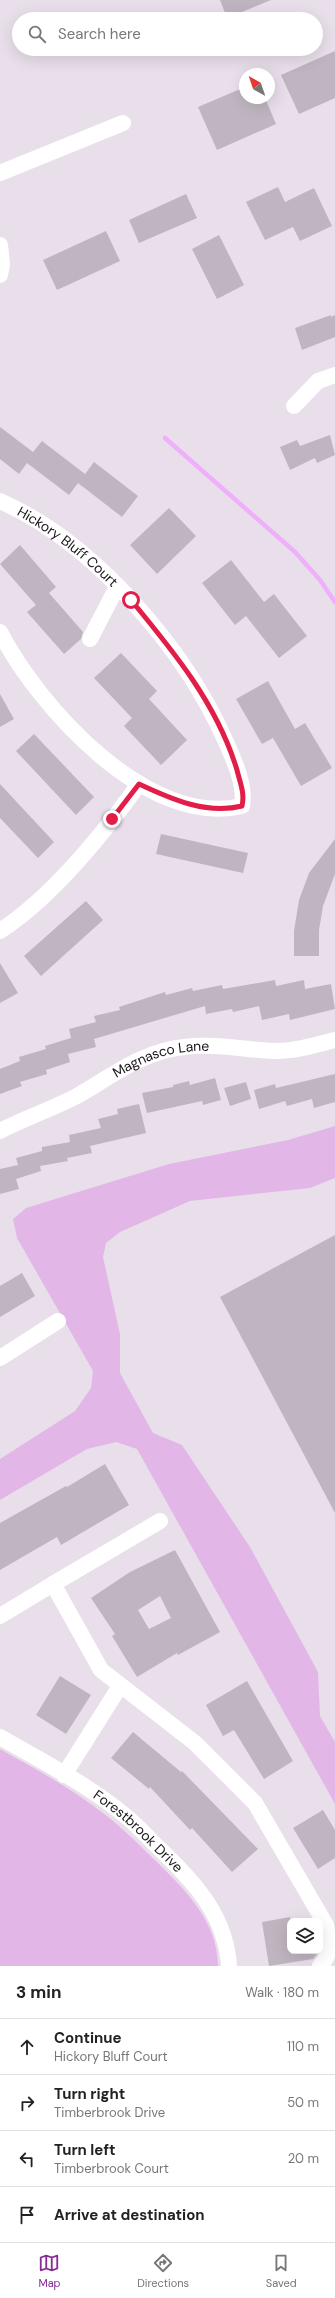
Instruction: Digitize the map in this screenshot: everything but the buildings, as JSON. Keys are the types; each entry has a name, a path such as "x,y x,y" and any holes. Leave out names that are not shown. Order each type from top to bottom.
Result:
{"street":[{"path":"0,173 123,123"},
{"path":"0,245 2,264 0,275"},
{"path":"294,406 318,381 335,375"},
{"name":"Hickory Bluff Court","path":"0,501 22,510 72,546 117,586 172,650 199,687 233,756 244,797 242,806 228,810 207,808 163,795 139,784"},
{"path":"90,639 117,586"},
{"path":"0,632 6,658 27,678 74,732 118,770 139,784 100,834 47,894 0,931"},
{"name":"Magnasco Lane","path":"0,1131 77,1096 128,1065 157,1052 184,1047 205,1046 276,1050 300,1049 335,1040"},
{"path":"0,1358 58,1321"},
{"path":"0,1616 160,1521"},
{"path":"53,1584 101,1670 195,1743 260,1809 326,1925 330,1947 329,1955 320,1966"},
{"path":"64,1774 120,1686"},
{"name":"Forestbrook Drive","path":"0,1736 64,1774 128,1818 186,1875 213,1910 223,1932 229,1966"}],"shaded area":[{"path":"335,1126 335,1178 310,1188 190,1201 120,1232 106,1243 103,1257 120,1334 120,1373 153,1433 182,1445 250,1547 318,1672 320,1716 335,1742 335,1804 137,1449 116,1442 87,1449 0,1500 0,1459 75,1411 91,1388 93,1371 17,1238 13,1219 26,1208 169,1164 288,1140"},
{"path":"0,1749 56,1781 95,1807 121,1827 157,1862 189,1896 206,1921 213,1935 217,1950 218,1966 0,1966"}],"waterway":[{"path":"165,438 295,552 320,580 335,602"}],"route":[{"path":"112,819 139,784 185,803 207,808 228,810 242,806 244,797 233,756 199,687 172,650 131,600"}]}
